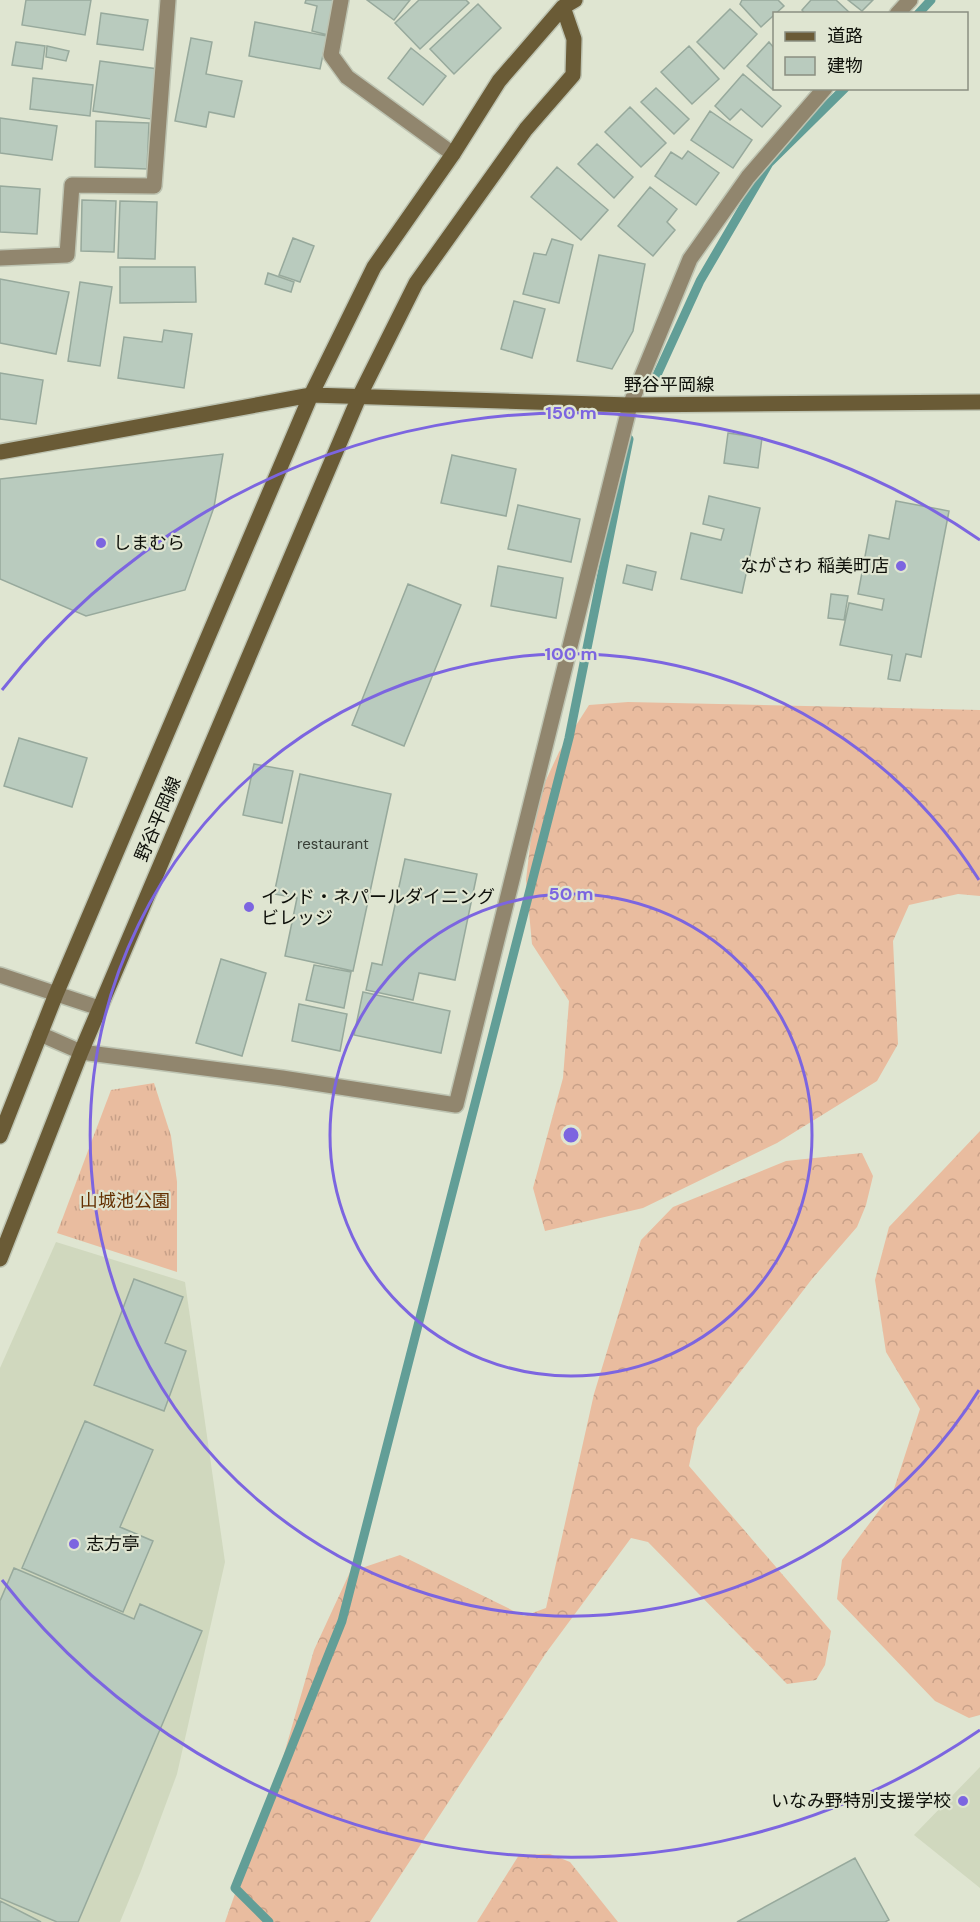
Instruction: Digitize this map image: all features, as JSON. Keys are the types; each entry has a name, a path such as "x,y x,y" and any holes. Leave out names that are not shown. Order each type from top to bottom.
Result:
{"main road":[{"path":"0,452 311,395 374,267 453,154 499,81 564,2"},
{"path":"359,397 416,283 526,129 573,75 574,39 564,2"},
{"name":"野谷平岡線","path":"0,1136 56,994 311,395 630,405 980,402"},
{"name":"野谷平岡線","path":"0,1259 99,1008 359,397"}],"street":[{"path":"0,258 67,255 72,185 154,186 168,0"},
{"path":"341,0 331,55 347,77 453,154"},
{"path":"899,12 910,0"},
{"path":"40,1034 81,1052 282,1078 456,1105 630,405 690,260 748,177 823,90"},
{"path":"0,975 99,1008"}],"shaded area":[{"path":"56,1242 185,1282 225,1562 177,1774 120,1922 0,1922 0,1368"},
{"name":"いなみ野特別支援学校","path":"980,1767 980,1888 914,1835"}],"green space":[{"path":"628,702 980,710 980,896 958,894 909,905 893,941 898,1044 877,1081 777,1143 643,1208 545,1231 533,1188 563,1078 569,1001 532,944 526,880 535,804 559,752 589,705"},
{"name":"山城池公園","path":"154,1083 171,1136 177,1182 177,1272 57,1233 111,1090"},
{"path":"980,1131 980,1715 969,1718 935,1701 837,1599 842,1560 893,1492 920,1409 886,1352 875,1280 889,1227"},
{"path":"862,1153 873,1176 866,1205 857,1227 812,1279 697,1428 689,1466 831,1631 825,1665 816,1680 787,1684 648,1542 631,1538 546,1653 370,1922 225,1922 282,1761 314,1650 350,1572 400,1555 524,1616 546,1608 594,1394 641,1240 673,1207 786,1161"},
{"path":"550,1854 570,1862 618,1922 477,1922 519,1855"}],"building":[{"path":"26,0 91,0 85,35 22,25"},
{"path":"306,0 335,0 328,35 312,31 317,6 305,3"},
{"path":"367,0 410,0 394,20"},
{"path":"419,0 466,0 469,3 420,49 395,23"},
{"path":"742,0 778,0 784,6 777,12 773,12 773,16 761,27 740,4"},
{"path":"811,0 836,0 849,12 804,12 802,10"},
{"path":"848,0 873,0 862,11"},
{"path":"478,4 501,28 454,74 430,49"},
{"path":"730,9 757,34 724,69 697,42"},
{"path":"101,13 148,20 143,50 97,44"},
{"path":"255,22 327,36 320,69 249,56"},
{"path":"191,38 212,42 206,74 242,81 234,117 209,112 206,127 175,121"},
{"path":"16,42 45,46 42,69 12,65"},
{"path":"769,42 773,47 773,88 772,89 747,66"},
{"path":"47,46 69,51 66,61 46,57"},
{"path":"689,46 719,79 692,104 661,72"},
{"path":"411,48 446,76 423,105 388,78"},
{"path":"100,61 158,69 151,119 93,111"},
{"path":"743,74 781,106 762,127 741,109 730,120 715,106"},
{"path":"33,78 93,85 90,116 30,109"},
{"path":"656,88 689,119 674,134 641,102"},
{"path":"630,107 666,143 641,167 605,132"},
{"path":"710,111 752,140 733,168 691,140"},
{"path":"0,118 57,126 52,160 0,153"},
{"path":"96,121 149,123 147,169 95,167"},
{"path":"597,144 633,177 614,198 578,164"},
{"path":"688,151 719,173 696,205 655,176 671,152 682,159"},
{"path":"557,167 608,210 581,240 531,197"},
{"path":"0,186 40,189 37,234 0,232"},
{"path":"650,187 677,209 667,222 675,230 653,256 618,226"},
{"path":"82,200 116,201 114,252 81,251"},
{"path":"120,201 157,202 155,259 118,258"},
{"path":"293,238 314,246 300,282 279,275"},
{"path":"552,239 573,245 559,303 523,294 534,253 546,255"},
{"path":"599,255 645,264 633,331 612,369 577,361"},
{"path":"120,267 195,267 196,302 120,303"},
{"path":"268,273 294,282 291,292 265,284"},
{"path":"0,279 69,292 56,354 0,343"},
{"path":"80,282 112,287 100,366 68,361"},
{"path":"514,301 545,309 532,358 501,349"},
{"path":"164,330 192,334 184,388 118,378 124,337 162,342"},
{"path":"0,373 43,380 36,424 0,419"},
{"path":"728,433 762,438 758,468 724,463"},
{"name":"しまむら","path":"223,454 214,507 185,590 86,616 0,579 0,479"},
{"path":"452,455 516,469 506,516 441,503"},
{"path":"709,496 760,508 742,593 681,579 691,533 721,540 724,529 703,524"},
{"name":"ながさわ 稲美町店","path":"896,501 949,511 921,657 906,654 900,681 888,679 892,655 840,645 849,603 882,610 884,599 858,594 869,535 889,539"},
{"path":"518,505 580,519 571,562 508,549"},
{"path":"627,565 656,572 652,590 623,583"},
{"path":"498,566 563,578 556,618 491,606"},
{"path":"408,584 461,605 404,746 352,725"},
{"path":"831,594 848,596 844,620 828,618"},
{"path":"19,738 87,758 72,807 4,786"},
{"path":"254,764 293,771 282,823 243,815"},
{"path":"300,774 391,794 353,971 285,956 297,898 274,894"},
{"path":"405,859 477,874 455,980 419,973 413,1000 366,990 372,963 382,965"},
{"path":"221,959 266,973 242,1056 196,1043"},
{"path":"314,965 351,972 344,1008 306,1000"},
{"path":"363,992 450,1011 441,1053 354,1035"},
{"path":"299,1004 347,1014 340,1051 292,1041"},
{"path":"134,1279 183,1297 165,1343 186,1351 164,1411 94,1385"},
{"path":"85,1421 153,1450 120,1527 153,1541 123,1612 22,1568"},
{"path":"14,1568 134,1619 140,1604 202,1631 78,1922 57,1922 0,1898 0,1601"},
{"path":"855,1858 889,1920 885,1922 737,1922"},
{"path":"0,1901 41,1922 0,1922"}],"waterway":[{"path":"920,12 931,0"},
{"path":"657,375 700,281 769,163 843,90"},
{"path":"269,1922 235,1888 342,1621 569,738 629,439"}],"place":[{"name":"しまむら","path":"101,543"},
{"name":"ながさわ 稲美町店","path":"901,566"},
{"name":"インド・ネパールダイニング ビレッジ","path":"249,907"},
{"name":"志方亭","path":"74,1544"},
{"name":"いなみ野特別支援学校","path":"963,1801"}]}
